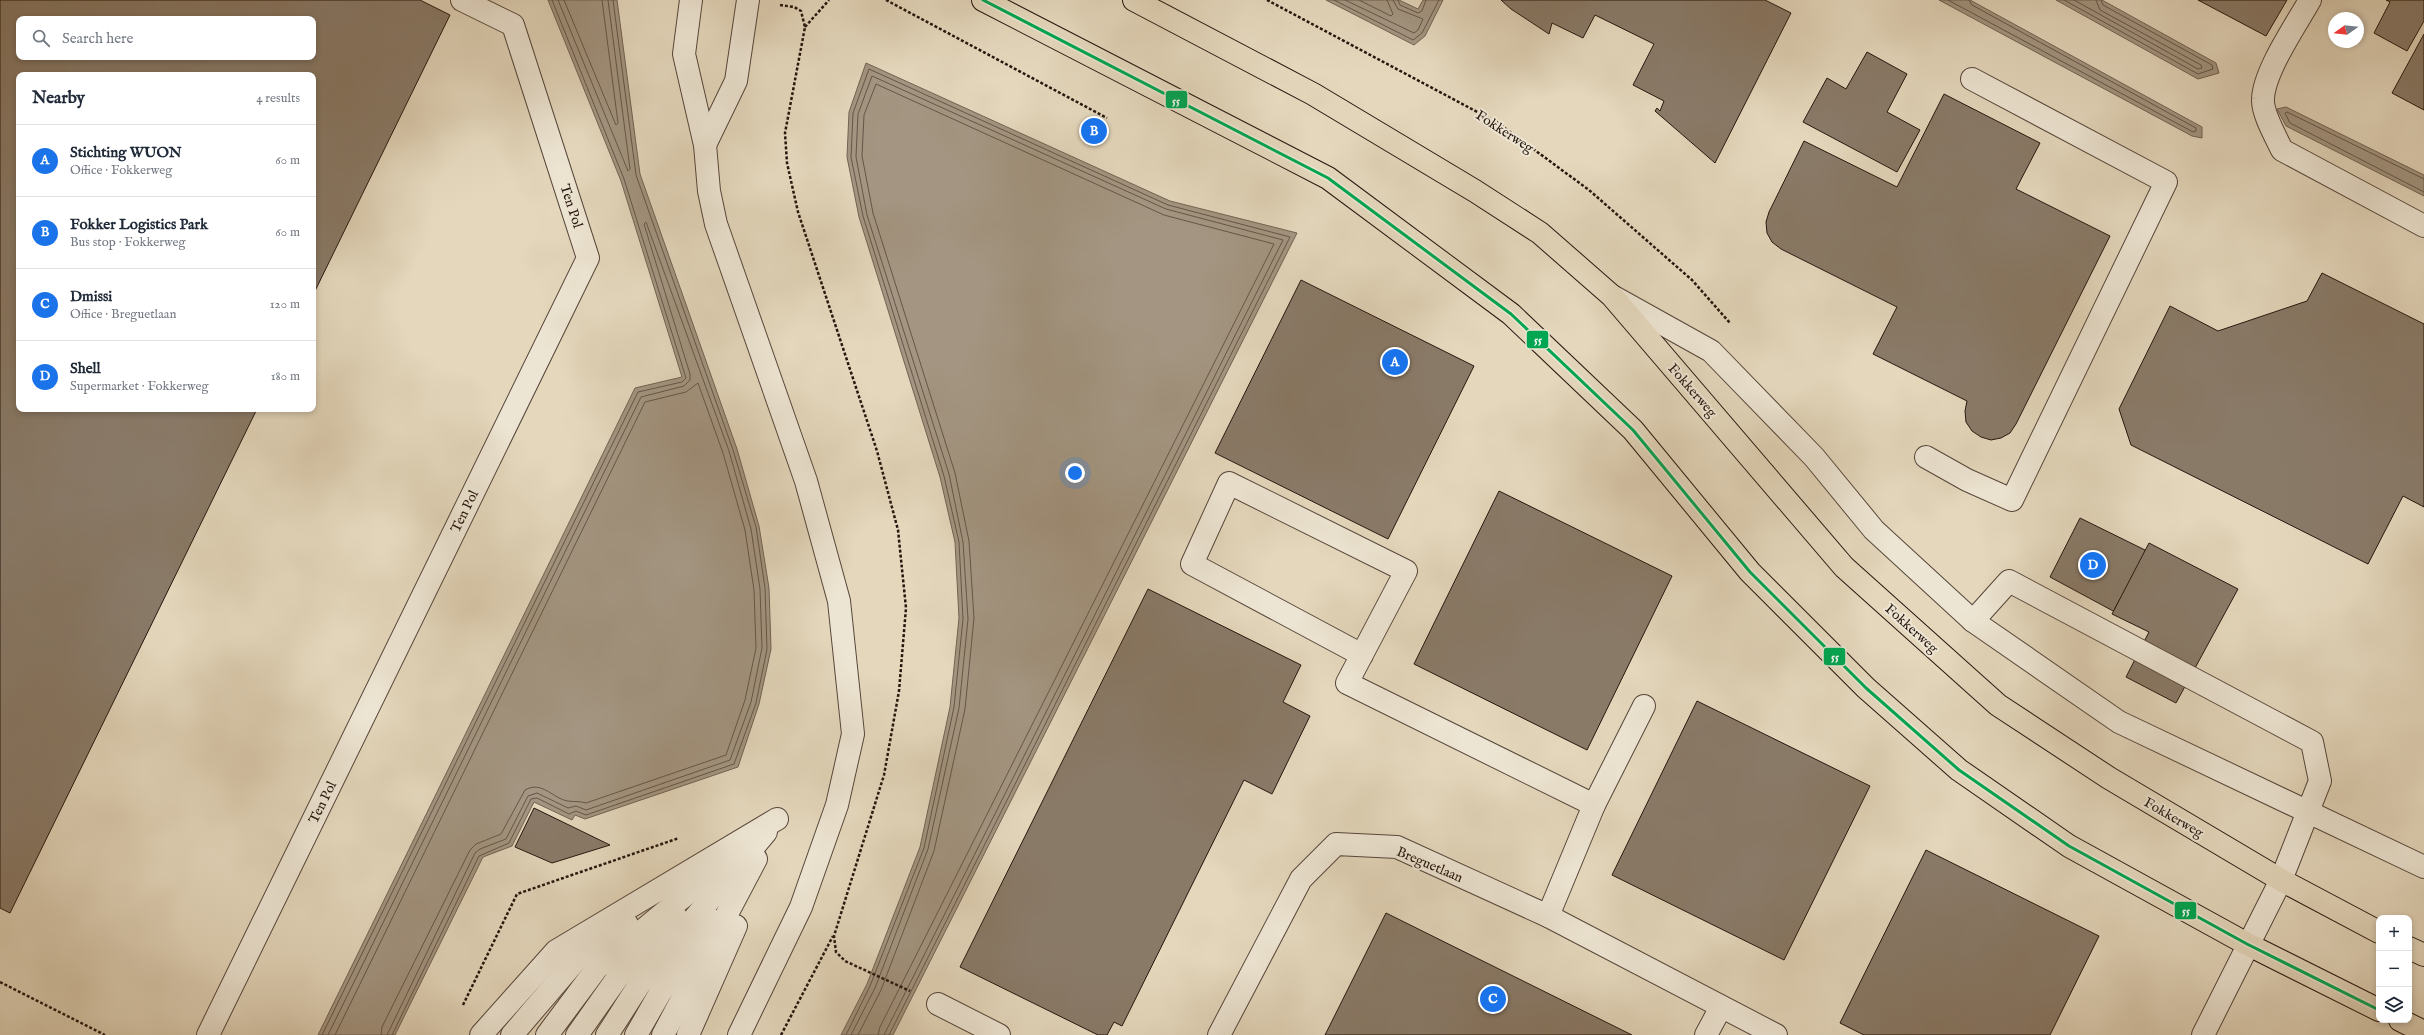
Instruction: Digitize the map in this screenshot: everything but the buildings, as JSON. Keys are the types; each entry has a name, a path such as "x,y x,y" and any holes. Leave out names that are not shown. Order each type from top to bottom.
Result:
{"main road":[{"path":"983,0 1328,178 1511,314 1633,430 1750,572 1866,688 1959,770 2069,846 2247,944 2376,1008"},
{"name":"Fokkerweg","path":"1134,0 1313,94 1475,191 1540,234 1612,296 1844,567 1998,705 2109,778 2281,880 2376,930"},
{"path":"2412,949 2424,955"},
{"path":"2406,1023 2424,1032"}],"street":[{"name":"Ten Pol","path":"208,1035 588,258 513,25 462,0"},
{"path":"692,0 684,54 705,145 709,191 716,224 806,481 839,601 853,734 837,805 801,907 740,1035"},
{"path":"705,145 736,81 748,0"},
{"path":"2310,0 2268,76 2262,100 2271,126 2282,150 2424,226"},
{"path":"1926,458 1966,480 2012,500 2166,182 1972,79"},
{"name":"Fokkerweg","path":"1612,296 1711,351 1814,456 1874,530 1973,621 2119,722 2424,867"},
{"path":"1362,655 1192,564 1229,483 1406,571 1362,655 1347,683 1594,805"},
{"path":"1973,621 2009,581 2312,742 2320,781 2281,880 2247,944 2203,1035"},
{"path":"1548,916 1594,805 1644,706"},
{"path":"481,1035 556,951 777,818"},
{"path":"512,1035 576,960 777,818"},
{"path":"547,1035 597,968 777,818"},
{"path":"577,1035 618,977 777,818"},
{"path":"608,1035 639,985 777,818"},
{"path":"636,1035 660,993 777,818"},
{"path":"663,1035 777,818"},
{"path":"688,1035 764,861 777,818"},
{"name":"Breguetlaan","path":"1219,1035 1301,879 1336,844 1396,847 1548,916 1776,1035"},
{"path":"938,1004 999,1035"},
{"path":"1706,1035 1721,1007"}],"path":[{"path":"748,0 794,7 801,11 805,27 784,133 787,162 798,212 877,451 898,530 906,608 899,691 884,775 834,936 781,1035"},
{"path":"805,27 829,0"},
{"path":"886,0 1107,118"},
{"name":"Fokkerweg","path":"1267,0 1498,123 1589,190 1692,280 1733,326"},
{"path":"834,936 836,952 845,961 938,1004"},
{"path":"0,982 105,1035"}],"water":[{"path":"548,0 617,0 640,174 737,449 759,526 769,588 771,649 759,704 738,767 585,819 575,815 572,820 534,802 512,846 483,857 395,1035 318,1035 635,388 682,377 621,181"},
{"path":"1326,0 1399,0 1418,9 1423,0 1443,0 1425,36 1414,45"},
{"path":"1939,0 1970,0 2202,127 2202,138 2192,136"},
{"path":"2056,0 2102,0 2216,63 2219,73 2198,79"},
{"path":"866,63 1170,201 1297,233 893,1035 841,1035 867,984 920,847 950,707 959,618 955,542 940,477 859,217 847,157 849,112"},
{"path":"2286,107 2424,175 2424,196 2286,126 2277,109"}],"transit line":[{"name":"55","path":"983,0 1328,178 1511,314 1633,430 1750,572 1866,688 1959,770 2069,846 2247,944 2376,1008"}],"place":[{"name":"Fokker Logistics Park","path":"1094,131"},
{"name":"Stichting WUON","path":"1395,362"},
{"name":"Shell","path":"2093,565"},
{"name":"Dmissi","path":"1493,999"}]}
